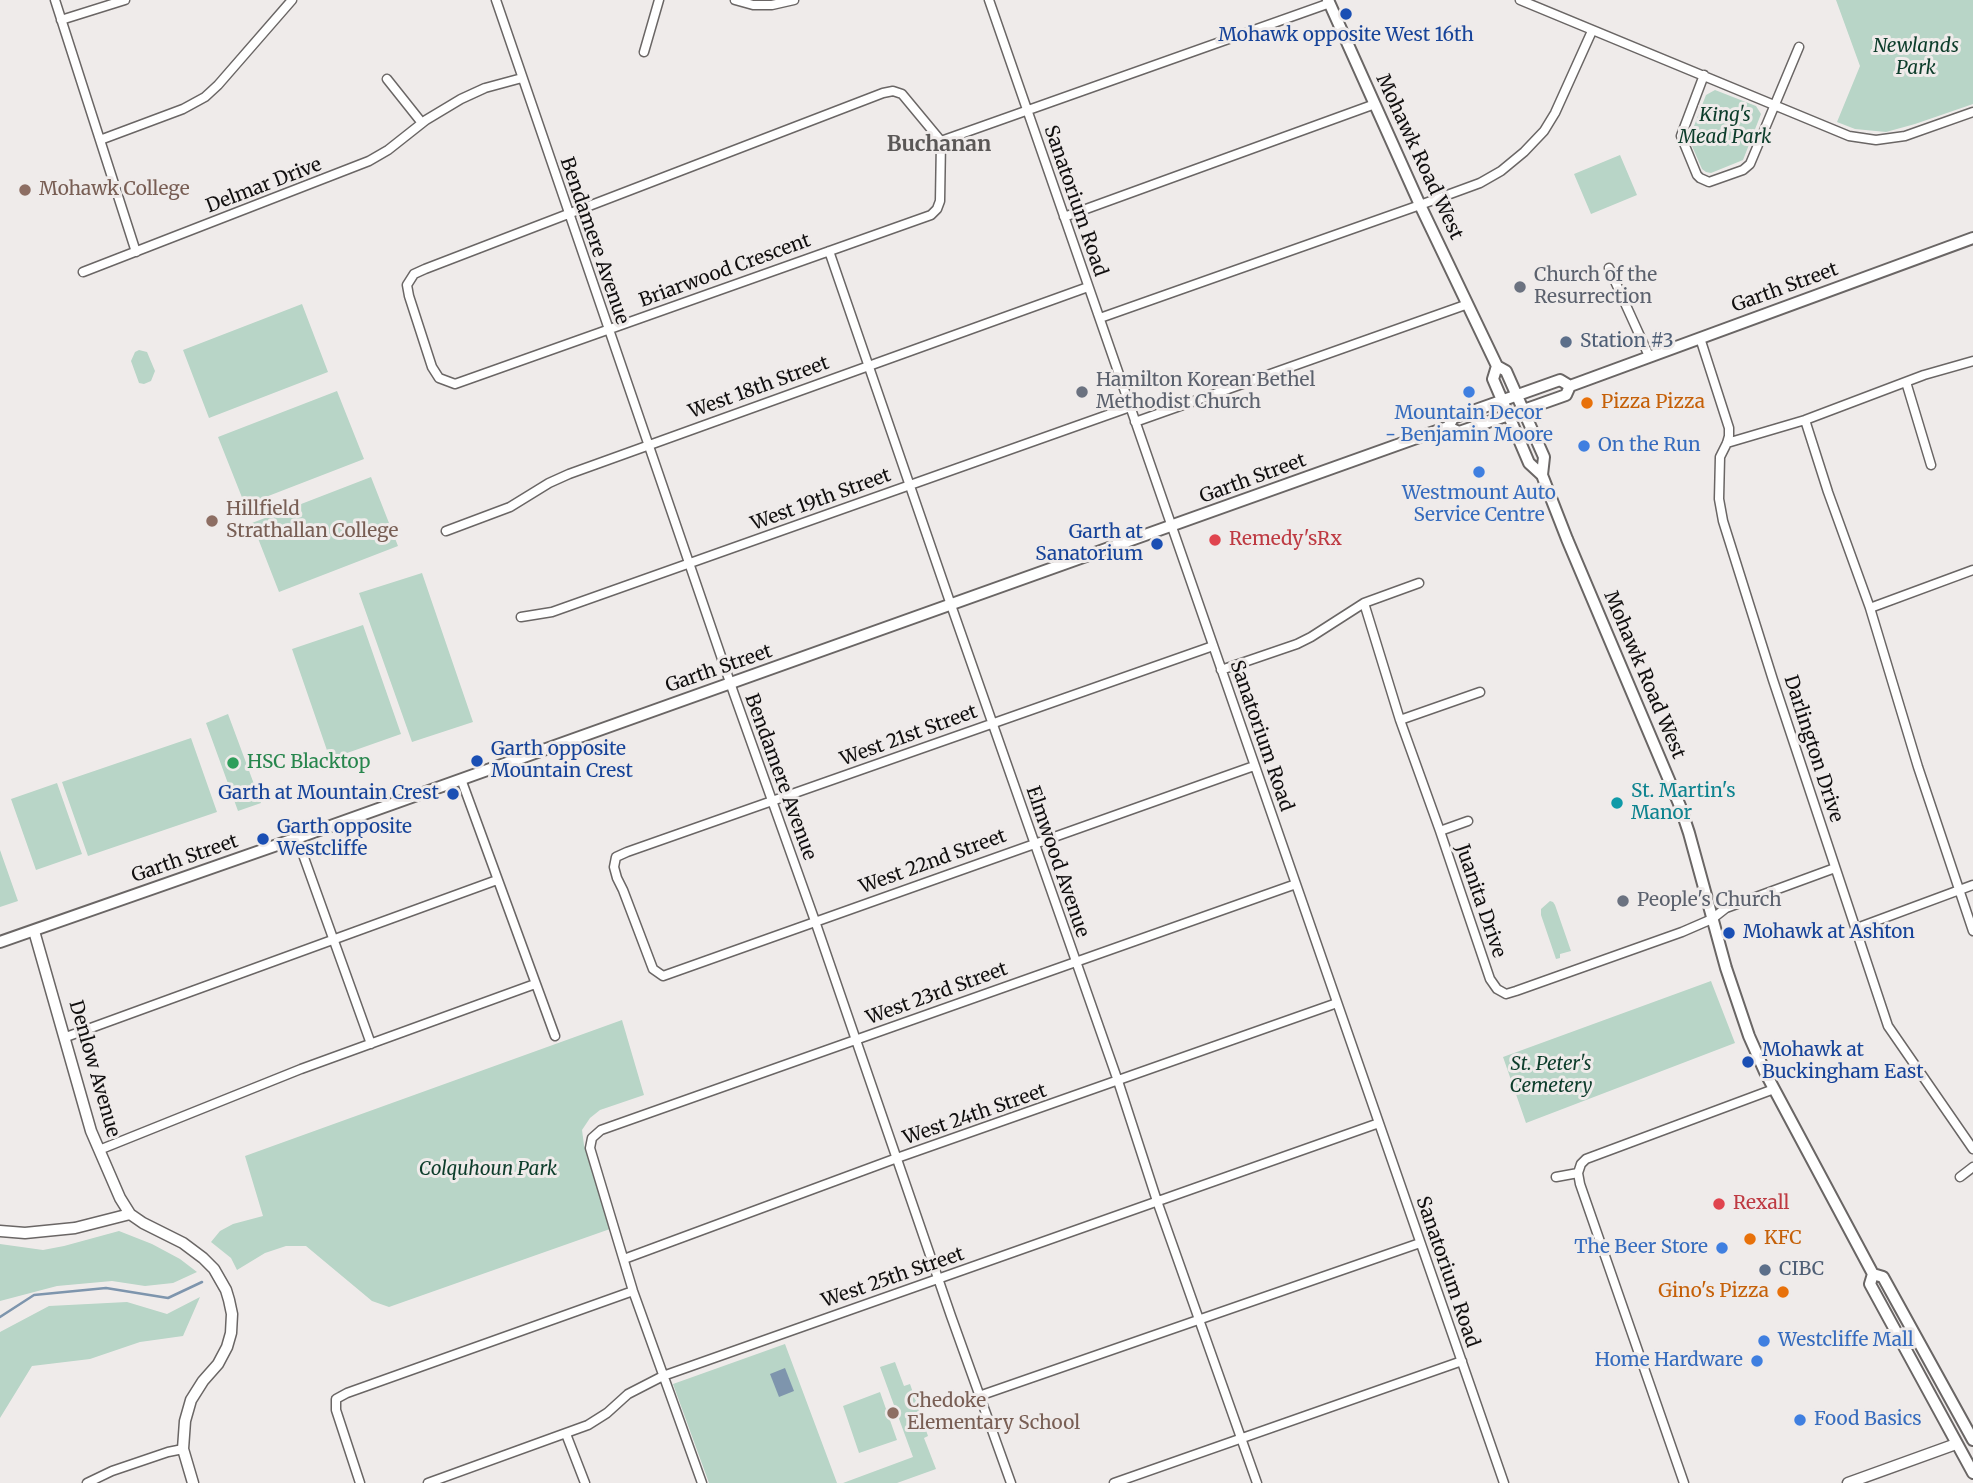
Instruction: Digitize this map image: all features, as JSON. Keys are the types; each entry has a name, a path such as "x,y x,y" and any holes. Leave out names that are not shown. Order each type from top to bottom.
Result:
{"main road":[{"name":"Mohawk Road West","path":"1329,1 1420,205 1497,366 1507,371 1544,457 1542,475"},
{"name":"Garth Street","path":"1448,427 1459,432 1566,395 1570,386 1973,238"},
{"name":"Mohawk Road West","path":"1497,366 1493,379 1530,463 1542,475 1680,806 1740,1014 1774,1089 1873,1274 1870,1284 1973,1473"},
{"name":"Garth Street","path":"0,942 1448,427 1453,418 1560,380 1570,386"},
{"name":"Mohawk Road West","path":"1873,1274 1883,1277 1973,1439"},
{"path":"1877,1297 1882,1298 1891,1308 1920,1347"},
{"path":"1956,1444 1973,1439"}],"street":[{"path":"55,0 136,252"},
{"path":"61,20 124,0"},
{"path":"100,140 183,109 205,97 292,0"},
{"name":"Bendamere Avenue","path":"496,0 730,683 1011,1483"},
{"path":"644,52 659,0"},
{"path":"735,0 753,5 772,5 794,0"},
{"name":"Sanatorium Road","path":"989,0 1462,1361 1501,1482"},
{"path":"1520,0 1531,2 1592,31 1849,136 1876,140 1906,136 1973,112"},
{"path":"941,141 1329,1"},
{"path":"1100,318 1420,205 1480,183 1501,171 1544,131 1555,113 1592,31"},
{"path":"1704,75 1681,136 1697,175 1709,182 1743,170 1750,164 1799,47"},
{"name":"Delmar Drive","path":"83,272 369,162 422,123 473,93 522,78"},
{"path":"387,79 422,123"},
{"name":"Briarwood Crescent","path":"883,93 902,94 941,141 940,201 931,215 455,384 439,378 432,367 409,296 407,285 414,274 883,93"},
{"path":"1064,217 1375,104"},
{"name":"Elmwood Avenue","path":"829,251 1257,1483"},
{"path":"1609,268 1648,356"},
{"name":"West 18th Street","path":"446,531 510,508 549,483 569,474 1088,287"},
{"path":"1135,422 1468,304"},
{"name":"Darlington Drive","path":"1700,338 1727,420 1729,436 1720,457 1719,499 1722,517 1888,1026 1973,1149"},
{"path":"1727,443 1805,420 1906,382 1973,361"},
{"path":"1906,382 1931,465"},
{"name":"West 19th Street","path":"521,617 552,612 1130,407"},
{"path":"1805,420 1870,608 1918,767 1973,931"},
{"path":"1870,608 1973,570"},
{"path":"1221,670 1297,644 1364,603 1419,583"},
{"name":"Juanita Drive","path":"1364,603 1400,720 1490,979 1497,989 1506,993 1712,919"},
{"name":"West 21st Street","path":"663,976 653,969 617,878 615,857 1213,646"},
{"path":"1400,720 1480,692"},
{"name":"West 22nd Street","path":"663,976 1254,766"},
{"path":"461,779 555,1036"},
{"path":"1440,831 1468,821"},
{"path":"297,838 371,1044"},
{"path":"1712,919 1727,908 1835,868"},
{"path":"66,1037 497,880"},
{"name":"West 23rd Street","path":"624,1259 590,1148 592,1138 601,1130 1296,884"},
{"path":"1857,928 1973,885"},
{"name":"Denlow Avenue","path":"34,930 91,1131 120,1198 130,1214"},
{"path":"99,1150 301,1069 535,984"},
{"name":"West 24th Street","path":"624,1259 897,1158 1337,1003"},
{"path":"1684,1483 1578,1173 1586,1158 1774,1089"},
{"name":"West 25th Street","path":"428,1483 588,1425 607,1413 628,1394 663,1376 1379,1123"},
{"path":"1960,1177 1973,1167"},
{"path":"1556,1177 1578,1173"},
{"path":"0,1231 25,1233 75,1228 130,1214 183,1243 214,1269 229,1300 232,1314 231,1333 227,1348 218,1364 191,1400 185,1421 183,1449 193,1483"},
{"path":"979,1396 1420,1242"},
{"path":"624,1259 702,1483"},
{"path":"360,1483 336,1410 336,1399 634,1291"},
{"path":"1114,1483 1462,1361"},
{"path":"566,1434 584,1483"},
{"path":"1848,1483 1862,1481 1956,1444"},
{"path":"87,1483 112,1471 183,1449"}],"green space":[{"name":"Newlands Park","path":"1836,0 1973,0 1973,104 1886,132 1855,129 1837,122 1860,66"},
{"name":"King's Mead Park","path":"1715,90 1756,106 1761,114 1743,160 1711,173 1702,169 1689,139 1706,95"},
{"path":"1620,155 1637,195 1591,214 1574,174"},
{"path":"302,304 328,372 209,418 183,350"},
{"path":"139,350 147,352 155,371 151,381 144,384 139,383 131,361"},
{"path":"337,391 364,459 245,505 218,437"},
{"path":"371,477 398,546 279,592 252,523"},
{"path":"422,573 473,722 412,742 359,593"},
{"path":"363,625 401,734 330,759 292,649"},
{"name":"HSC Blacktop","path":"228,714 261,803 238,811 206,723"},
{"path":"191,738 217,812 88,856 62,782"},
{"path":"57,783 82,854 36,870 11,799"},
{"path":"0,850 18,901 0,907"},
{"path":"1550,901 1555,905 1571,951 1560,954 1560,958 1556,959 1541,915 1541,909"},
{"name":"St. Peter's Cemetery","path":"1711,981 1735,1043 1526,1123 1503,1057"},
{"name":"Colquhoun Park","path":"622,1020 644,1095 600,1110 582,1130 584,1145 610,1229 389,1307 372,1301 306,1246 286,1246 265,1253 237,1270 231,1258 211,1242 220,1231 233,1224 263,1216 245,1156"},
{"path":"119,1231 152,1244 197,1272 173,1283 145,1286 112,1281 57,1286 0,1301 0,1244 43,1250"},
{"path":"200,1297 183,1336 140,1342 90,1359 32,1366 0,1418 0,1332 49,1306 127,1302 167,1314"},
{"path":"785,1344 837,1483 709,1483 673,1384"},
{"path":"895,1362 904,1386 910,1384 928,1436 924,1438 936,1469 897,1483 843,1483 913,1457 880,1367"},
{"path":"880,1392 897,1440 859,1453 843,1406"}],"water":[{"path":"785,1368 794,1391 779,1397 770,1374"}],"waterway":[{"path":"0,1317 34,1295 106,1288 168,1298 202,1282"}],"place":[{"name":"Mohawk opposite West 16th","path":"1346,14"},
{"name":"Mohawk College","path":"25,190"},
{"name":"Church of the Resurrection","path":"1520,287"},
{"name":"Station #3","path":"1566,342"},
{"name":"Hamilton Korean Bethel Methodist Church","path":"1082,392"},
{"name":"Mountain Decor - Benjamin Moore","path":"1469,392"},
{"name":"Pizza Pizza","path":"1587,403"},
{"name":"On the Run","path":"1584,446"},
{"name":"Westmount Auto Service Centre","path":"1479,472"},
{"name":"Hillfield Strathallan College","path":"212,521"},
{"name":"Remedy'sRx","path":"1215,540"},
{"name":"Garth at Sanatorium","path":"1157,544"},
{"name":"Garth opposite Mountain Crest","path":"477,761"},
{"name":"HSC Blacktop","path":"233,763"},
{"name":"Garth at Mountain Crest","path":"453,794"},
{"name":"St. Martin's Manor","path":"1617,803"},
{"name":"Garth opposite Westcliffe","path":"263,839"},
{"name":"People's Church","path":"1623,901"},
{"name":"Mohawk at Ashton","path":"1729,933"},
{"name":"Mohawk at Buckingham East","path":"1748,1062"},
{"name":"Rexall","path":"1719,1204"},
{"name":"KFC","path":"1750,1239"},
{"name":"The Beer Store","path":"1722,1248"},
{"name":"CIBC","path":"1765,1270"},
{"name":"Gino's Pizza","path":"1783,1292"},
{"name":"Westcliffe Mall","path":"1764,1341"},
{"name":"Home Hardware","path":"1757,1361"},
{"name":"Chedoke Elementary School","path":"893,1413"},
{"name":"Food Basics","path":"1800,1420"}],"district":[{"name":"Buchanan","path":"939,145"}]}
